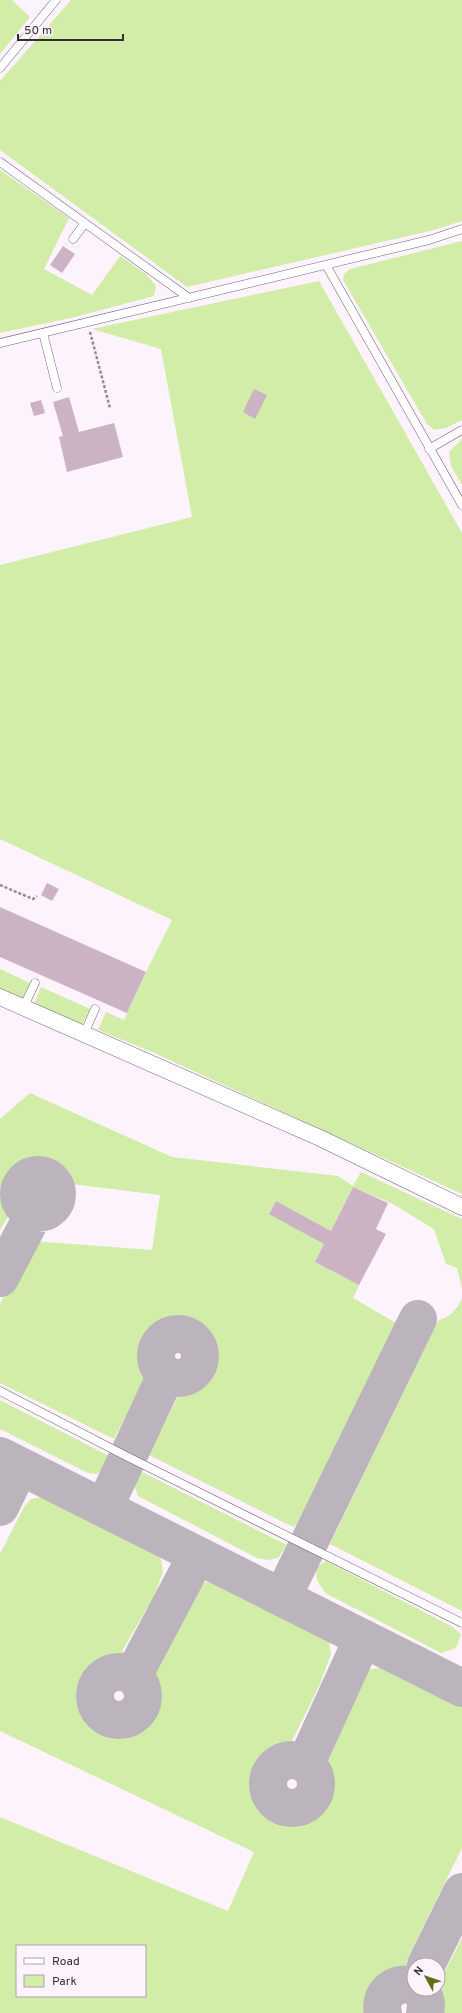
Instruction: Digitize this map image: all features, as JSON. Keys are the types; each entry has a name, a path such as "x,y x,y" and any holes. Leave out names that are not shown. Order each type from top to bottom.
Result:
{"street":[{"path":"0,997 320,1138 462,1207"}],"lane":[{"path":"0,68 56,0"},
{"path":"0,162 189,298"},
{"path":"74,239 85,224"},
{"path":"0,343 429,240 462,230"},
{"path":"326,265 462,505"},
{"path":"43,333 57,388"},
{"path":"429,448 462,430"},
{"path":"23,1008 35,983"},
{"path":"84,1034 95,1009"},
{"path":"0,1391 128,1457 462,1623"}],"path":[{"path":"88,322 110,408"},
{"path":"0,886 33,899 37,896"}],"green space":[{"path":"0,0 12,0 30,17 0,54"},
{"path":"71,0 462,0 462,221 434,230 187,287 0,150 0,81"},
{"path":"0,170 69,218 44,269 92,295 120,256 146,274 156,286 154,296 75,317 0,333"},
{"path":"462,241 462,420 446,428 434,430 427,424 343,280 344,274 350,269"},
{"path":"319,281 462,533 462,1194 152,1052 98,1030 106,1012 124,1020 172,920 0,839 0,565 192,517 161,349 92,329"},
{"path":"462,439 462,485 451,466 449,452"},
{"path":"0,969 30,983 22,999 0,989"},
{"path":"41,987 90,1009 82,1025 34,1004"},
{"path":"30,1093 172,1157 338,1176 353,1186 361,1172 462,1219 462,1289 457,1268 446,1264 434,1229 391,1203 353,1187 331,1231 276,1201 269,1213 324,1244 315,1262 359,1285 353,1298 396,1323 306,1507 297,1524 293,1527 149,1455 180,1392 196,1385 210,1361 207,1348 200,1335 203,1330 188,1322 185,1326 174,1324 163,1328 152,1340 145,1353 146,1366 140,1372 145,1379 114,1439 0,1383 0,1304 32,1241 152,1250 160,1195 64,1183 52,1168 44,1165 31,1166 20,1172 12,1181 10,1189 12,1208 0,1230 0,1119"},
{"path":"462,1298 462,1611 330,1544 438,1321 453,1312"},
{"path":"0,1400 109,1456 105,1467 97,1474 88,1473 0,1429"},
{"path":"140,1471 287,1545 278,1558 267,1560 257,1558 138,1496 134,1483"},
{"path":"45,1496 160,1553 163,1572 154,1596 122,1651 128,1654 102,1665 88,1678 85,1685 84,1702 87,1710 98,1724 96,1727 106,1734 111,1729 124,1733 133,1731 139,1728 147,1717 153,1696 149,1666 155,1667 200,1584 215,1580 324,1633 329,1641 331,1654 320,1684 292,1741 297,1744 280,1749 270,1754 263,1760 256,1774 257,1790 269,1812 266,1816 280,1825 283,1819 295,1820 307,1816 320,1804 324,1793 325,1781 319,1754 328,1757 369,1670 385,1666 462,1704 462,1848 408,1957 406,1957 406,1969 386,1977 376,1985 370,2004 371,2013 0,2013 0,1817 228,1911 254,1852 0,1731 0,1554 24,1507 31,1499"},
{"path":"326,1561 451,1626 461,1634 456,1648 441,1653 327,1594 320,1585 316,1576 318,1568"},
{"path":"462,1938 462,2013 439,2013 439,2001 437,1997 446,1997 446,1969"}],"building":[{"path":"63,246 75,254 62,273 50,265"},
{"path":"254,389 267,395 255,419 243,412"},
{"path":"69,397 79,432 114,423 123,457 67,472 59,437 63,436 53,402"},
{"path":"41,400 45,413 34,416 30,403"},
{"path":"47,883 59,889 52,901 41,895"},
{"path":"0,907 146,972 127,1013 0,957"},
{"path":"353,1187 388,1203 376,1229 386,1234 359,1285 315,1262 324,1244 269,1214 276,1201 331,1231"}],"taxiway":[{"path":"38,1175 51,1181 57,1194 51,1207 38,1213 25,1207 19,1194 25,1181 38,1175"},
{"path":"0,1278 34,1213"},
{"path":"282,1598 418,1319"},
{"path":"178,1334 190,1338 196,1344 200,1356 196,1368 190,1374 178,1378 166,1374 160,1368 156,1356 160,1344 166,1338 178,1334"},
{"path":"104,1508 166,1375"},
{"path":"0,1456 462,1688"},
{"path":"0,1507 20,1466"},
{"path":"133,1676 197,1555"},
{"path":"306,1763 363,1638"},
{"path":"119,1672 128,1674 136,1679 141,1687 143,1696 141,1705 136,1713 128,1718 119,1720 110,1718 102,1713 97,1705 95,1696 97,1687 102,1679 110,1674 119,1672"},
{"path":"287,1760 297,1760 306,1764 312,1770 315,1775 316,1784 315,1793 306,1804 297,1808 287,1808 278,1804 272,1798 268,1789 268,1779 272,1770 278,1764 287,1760"},
{"path":"430,1957 462,1892"},
{"path":"383,2013 383,2000 390,1990 401,1985 406,1985"},
{"path":"424,1997 426,2006 425,2013"}]}
